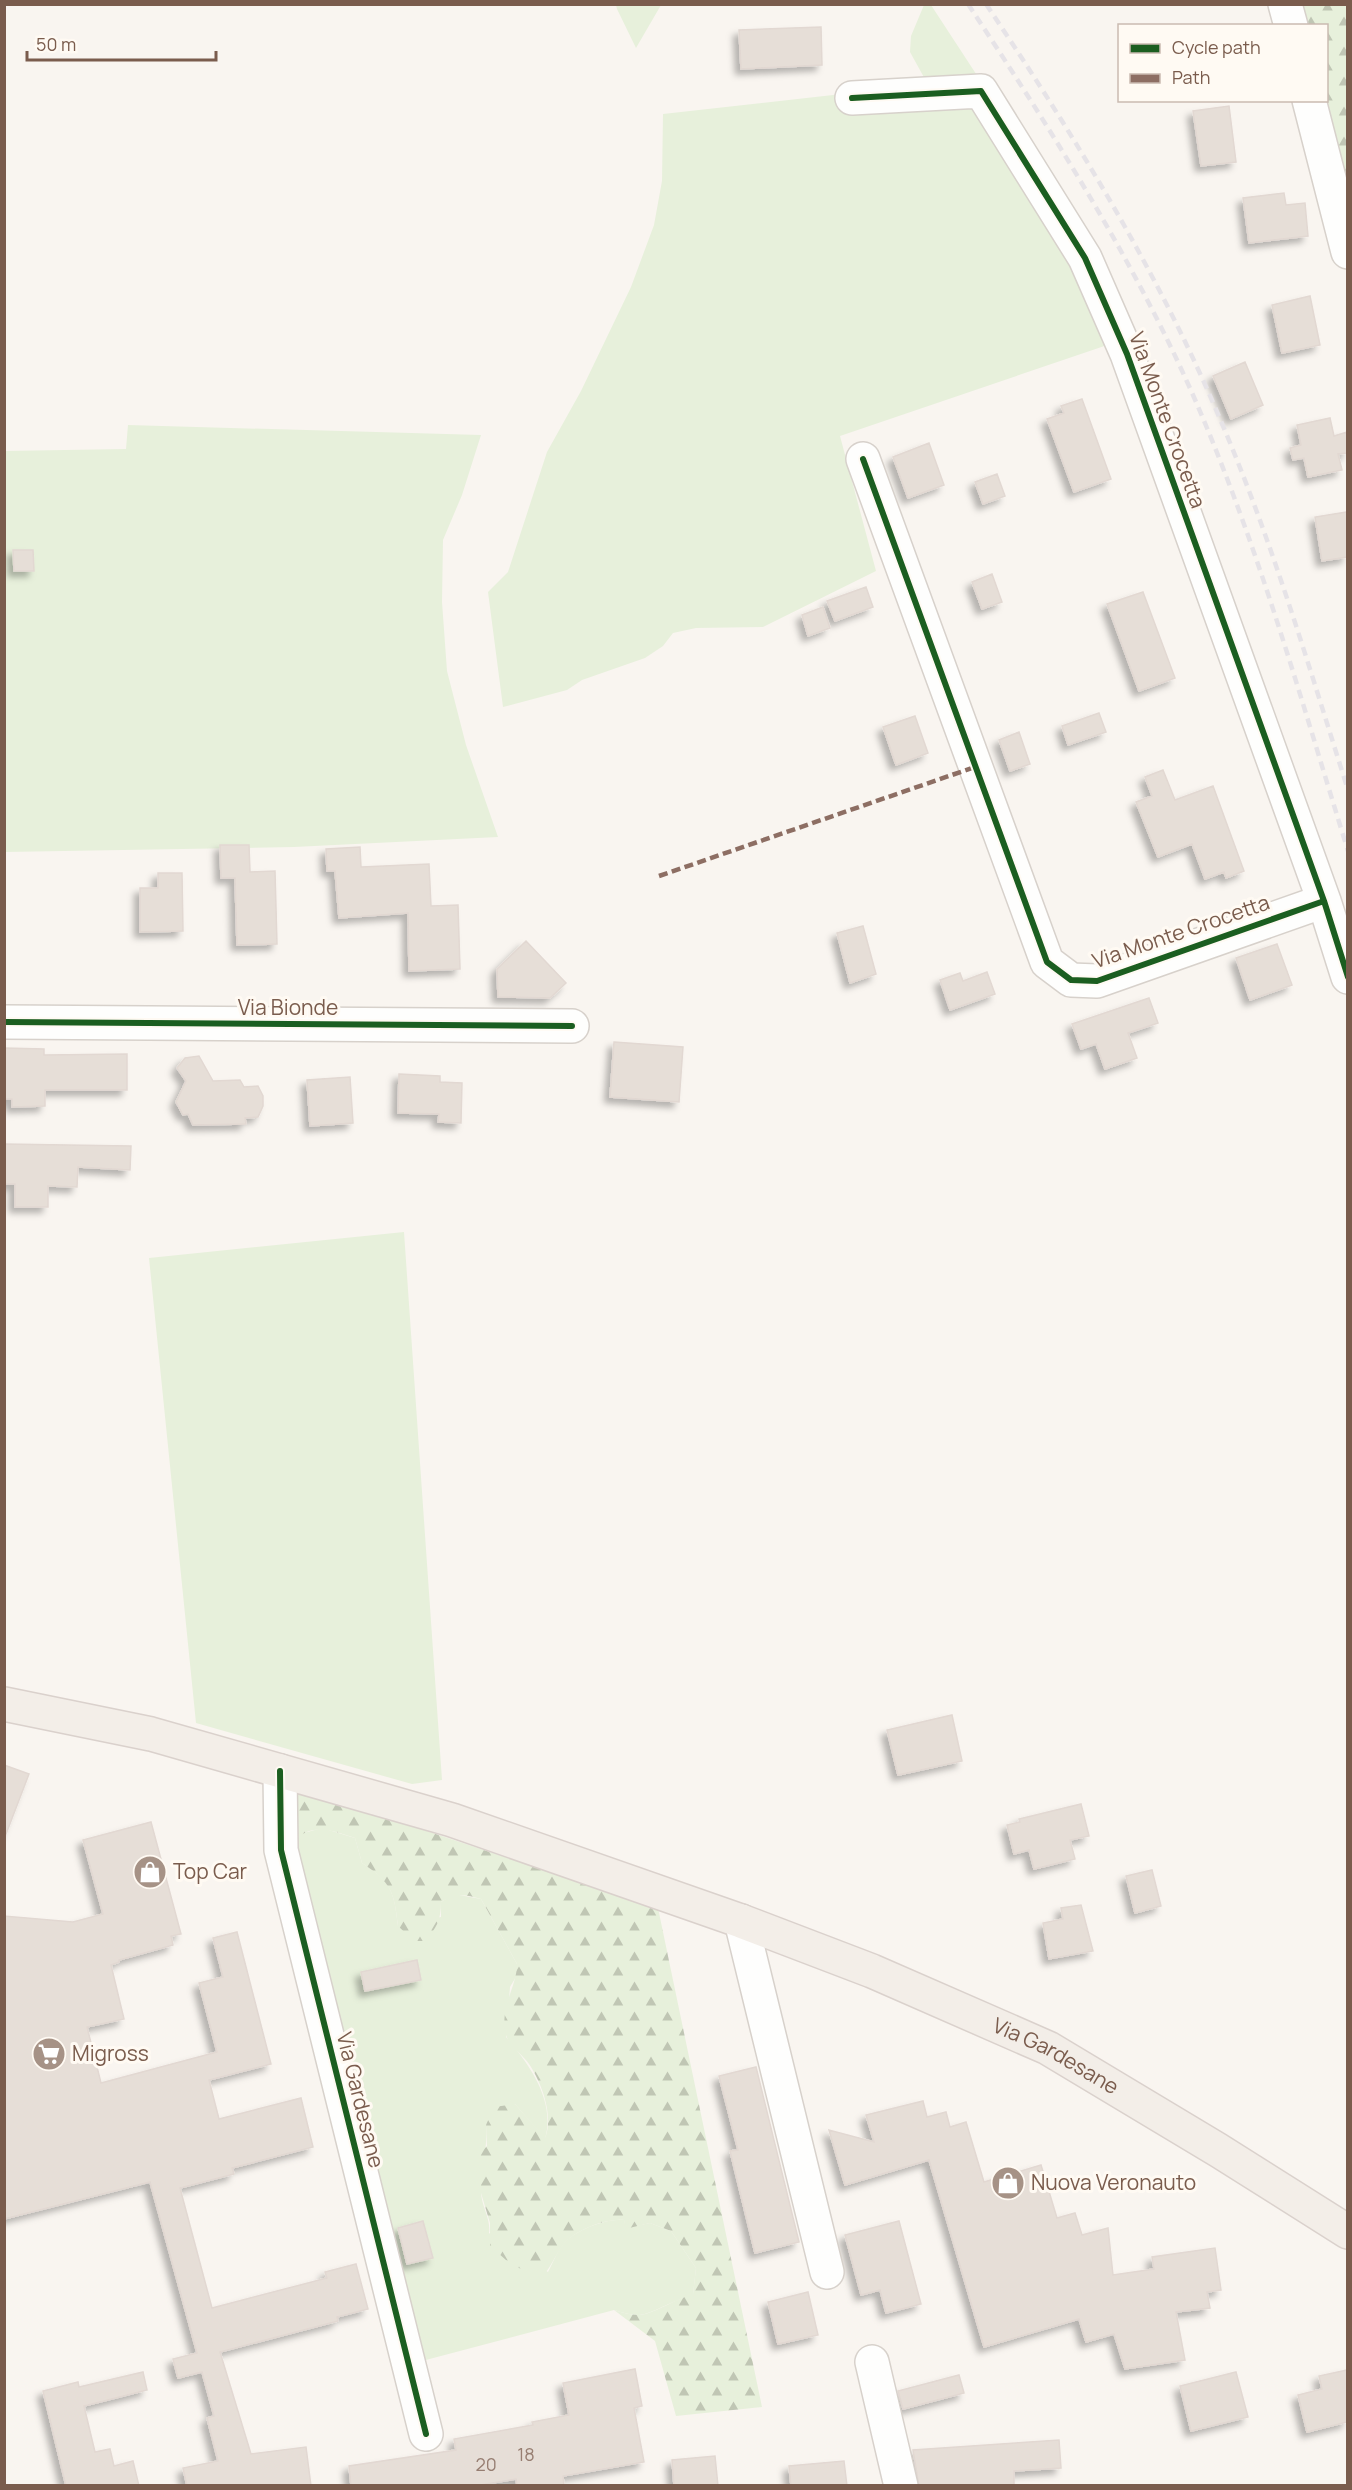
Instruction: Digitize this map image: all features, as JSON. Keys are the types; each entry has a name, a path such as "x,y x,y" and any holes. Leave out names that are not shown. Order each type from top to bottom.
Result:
{"main road":[{"name":"Via Gardesane","path":"4,1704 151,1734 452,1820 872,1971 1048,2048 1218,2150 1347,2232"}],"street":[{"path":"1285,4 1290,24"},
{"name":"Via Monte Crocetta","path":"852,98 981,91 1085,258 1126,354 1324,901 1347,977"},
{"path":"1310,102 1347,252"},
{"name":"Via Monte Crocetta","path":"863,459 1047,962 1071,980 1097,981 1324,901"},
{"name":"Via Bionde","path":"4,1022 572,1026"},
{"name":"Via Gardesane","path":"280,1771 281,1850 426,2434"},
{"path":"741,1922 828,2272"},
{"path":"872,2362 901,2486"}],"green space":[{"path":"616,5 661,5 636,48 617,9"},
{"path":"924,5 931,5 1014,132 1128,338 840,436 876,571 763,627 696,628 673,633 663,646 645,658 582,680 567,690 503,707 488,592 508,572 547,452 581,391 631,287 654,225 662,181 663,114 833,95 926,81 910,52 911,36"},
{"path":"1300,5 1347,5 1347,189 1325,102 1328,102 1328,24 1305,24"},
{"path":"128,425 481,435 462,495 443,540 442,602 447,671 466,745 498,837 294,847 5,852 4,451 126,449"},
{"path":"404,1232 442,1780 412,1784 196,1723 149,1258"},
{"path":"274,1787 343,1803 658,1908 762,2407 676,2416 655,2341 614,2310 643,2315 693,2294 696,2268 671,2231 650,2223 625,2229 624,2220 591,2226 568,2240 539,2280 506,2260 490,2246 490,2223 481,2193 478,2155 487,2146 486,2125 494,2107 515,2104 545,2138 548,2120 545,2100 538,2081 529,2064 510,2043 504,2025 506,2006 517,1964 481,1899 470,1896 460,1895 441,1902 439,1919 435,1928 424,1941 414,1941 398,1926 390,1889 380,1876 362,1863 355,1838 320,1829 305,1833 288,1845"},
{"path":"322,1828 355,1838 362,1863 380,1876 390,1889 398,1926 441,1917 441,1902 454,1894 481,1899 517,1964 517,1975 510,1987 506,2037 538,2084 544,2097 547,2125 545,2139 515,2104 486,2125 481,2191 489,2222 489,2233 548,2272 564,2243 584,2229 617,2220 624,2220 626,2228 650,2223 671,2231 696,2268 693,2295 643,2315 614,2310 422,2361 288,1845 300,1834"}],"building":[{"path":"821,27 822,65 741,69 739,30"},
{"path":"1229,106 1236,162 1201,166 1193,111"},
{"path":"1284,193 1286,205 1305,203 1308,236 1249,243 1243,198"},
{"path":"1310,296 1320,345 1282,353 1272,305"},
{"path":"1245,362 1263,405 1231,419 1213,376"},
{"path":"1082,399 1111,479 1074,492 1047,419 1064,413 1061,406"},
{"path":"1330,418 1334,436 1347,432 1347,453 1338,454 1342,470 1308,477 1304,458 1293,460 1290,448 1301,445 1297,425"},
{"path":"929,443 944,485 908,498 893,457"},
{"path":"997,474 1005,496 983,504 975,482"},
{"path":"1347,512 1347,557 1322,561 1315,517"},
{"path":"13,550 33,550 34,571 14,571"},
{"path":"992,574 1002,602 982,609 972,582"},
{"path":"866,587 873,607 835,621 827,601"},
{"path":"1143,592 1175,678 1139,691 1107,604"},
{"path":"823,607 830,628 808,636 802,615"},
{"path":"1099,713 1106,732 1068,745 1062,726"},
{"path":"915,716 928,753 896,765 883,727"},
{"path":"1019,732 1030,764 1010,771 999,740"},
{"path":"1163,770 1175,800 1213,786 1244,871 1226,878 1224,872 1205,879 1192,844 1158,857 1136,802 1152,796 1145,777"},
{"path":"220,845 249,845 250,872 275,871 277,944 237,945 235,878 221,878"},
{"path":"360,847 361,867 429,864 431,906 458,905 460,969 409,971 408,913 339,918 335,871 327,871 326,849"},
{"path":"158,873 182,873 183,931 140,932 140,888 158,888"},
{"path":"863,926 876,974 850,983 837,933"},
{"path":"526,941 566,983 550,998 498,997 497,969"},
{"path":"1277,944 1292,985 1250,1000 1236,958"},
{"path":"987,972 995,994 950,1010 940,980 960,973 963,981"},
{"path":"1149,998 1158,1023 1128,1033 1137,1058 1105,1069 1096,1044 1081,1049 1072,1024"},
{"path":"614,1042 683,1047 679,1102 610,1097"},
{"path":"4,1048 44,1049 44,1055 127,1054 127,1090 45,1090 45,1106 12,1107 12,1099 4,1099"},
{"path":"199,1056 213,1081 240,1080 244,1087 258,1086 263,1096 263,1106 258,1117 245,1118 246,1124 193,1125 188,1114 183,1115 176,1102 186,1081 177,1068 185,1058"},
{"path":"399,1074 440,1076 440,1082 462,1083 461,1123 438,1122 439,1114 398,1113"},
{"path":"350,1077 353,1123 310,1126 307,1080"},
{"path":"4,1144 131,1146 130,1170 78,1167 77,1187 48,1186 48,1207 15,1207 15,1184 4,1184"},
{"path":"952,1715 962,1761 898,1775 887,1730"},
{"path":"4,1765 29,1774 6,1834 4,1834"},
{"path":"1081,1804 1089,1836 1070,1840 1075,1859 1034,1869 1029,1850 1014,1854 1007,1825 1020,1822 1019,1819"},
{"path":"151,1822 181,1934 171,1936 173,1945 119,1960 111,1965 124,2019 87,2027 101,2083 217,2052 199,1983 223,1977 213,1938 237,1932 271,2064 209,2080 219,2119 301,2098 313,2147 232,2168 234,2174 180,2188 212,2308 327,2278 325,2272 356,2264 368,2309 337,2317 338,2321 220,2352 251,2454 306,2447 311,2486 187,2486 183,2468 218,2461 207,2418 214,2416 202,2372 178,2378 173,2359 197,2353 150,2182 4,2219 4,1916 73,1922 103,1914 83,1840"},
{"path":"1152,1870 1161,1906 1135,1913 1126,1876"},
{"path":"1081,1905 1093,1951 1049,1959 1043,1923 1063,1919 1061,1908"},
{"path":"417,1960 421,1980 365,1991 361,1972"},
{"path":"756,2067 799,2242 755,2253 730,2151 738,2150 719,2076"},
{"path":"923,2101 927,2117 946,2112 950,2127 966,2122 984,2182 1041,2165 1057,2218 1075,2213 1082,2235 1108,2228 1113,2275 1154,2269 1152,2257 1215,2248 1221,2290 1207,2292 1210,2308 1176,2312 1185,2360 1125,2369 1114,2334 1086,2342 1079,2319 984,2347 929,2160 845,2185 829,2130 874,2142 866,2115"},
{"path":"423,2221 433,2258 407,2264 398,2228"},
{"path":"899,2221 921,2304 886,2313 880,2290 861,2295 845,2235"},
{"path":"808,2292 818,2335 778,2344 768,2302"},
{"path":"635,2369 642,2406 634,2408 644,2462 563,2476 564,2486 517,2486 516,2479 474,2486 351,2486 349,2466 456,2450 454,2439 533,2425 532,2422 569,2415 563,2383"},
{"path":"1347,2370 1347,2422 1307,2432 1298,2395 1322,2389 1319,2376"},
{"path":"143,2372 147,2390 84,2406 95,2452 110,2449 114,2466 133,2461 139,2486 66,2486 43,2391 78,2382 79,2387"},
{"path":"1236,2372 1248,2417 1191,2431 1180,2386"},
{"path":"959,2375 964,2393 903,2409 898,2391"},
{"path":"1059,2440 1061,2468 1014,2471 1014,2486 919,2486 913,2450"},
{"path":"715,2456 718,2486 674,2486 672,2460"},
{"path":"844,2461 847,2486 791,2486 789,2466"}],"railway":[{"path":"968,4 1067,158 1098,211 1128,264 1183,373 1247,532 1348,851"},
{"path":"986,4 1115,209 1199,371 1258,515 1290,606 1348,790"}],"marked path":[{"path":"659,876 975,767"}],"cycle path":[{"path":"852,98 981,91 1085,258 1127,354 1324,901 1348,977"},
{"path":"863,459 1047,962 1071,980 1097,981 1324,901"},
{"path":"4,1022 572,1026"},
{"path":"280,1771 281,1850 426,2434"}],"place":[{"name":"Top Car","path":"150,1872"},
{"name":"Migross","path":"49,2054"},
{"name":"Nuova Veronauto","path":"1008,2183"}]}
